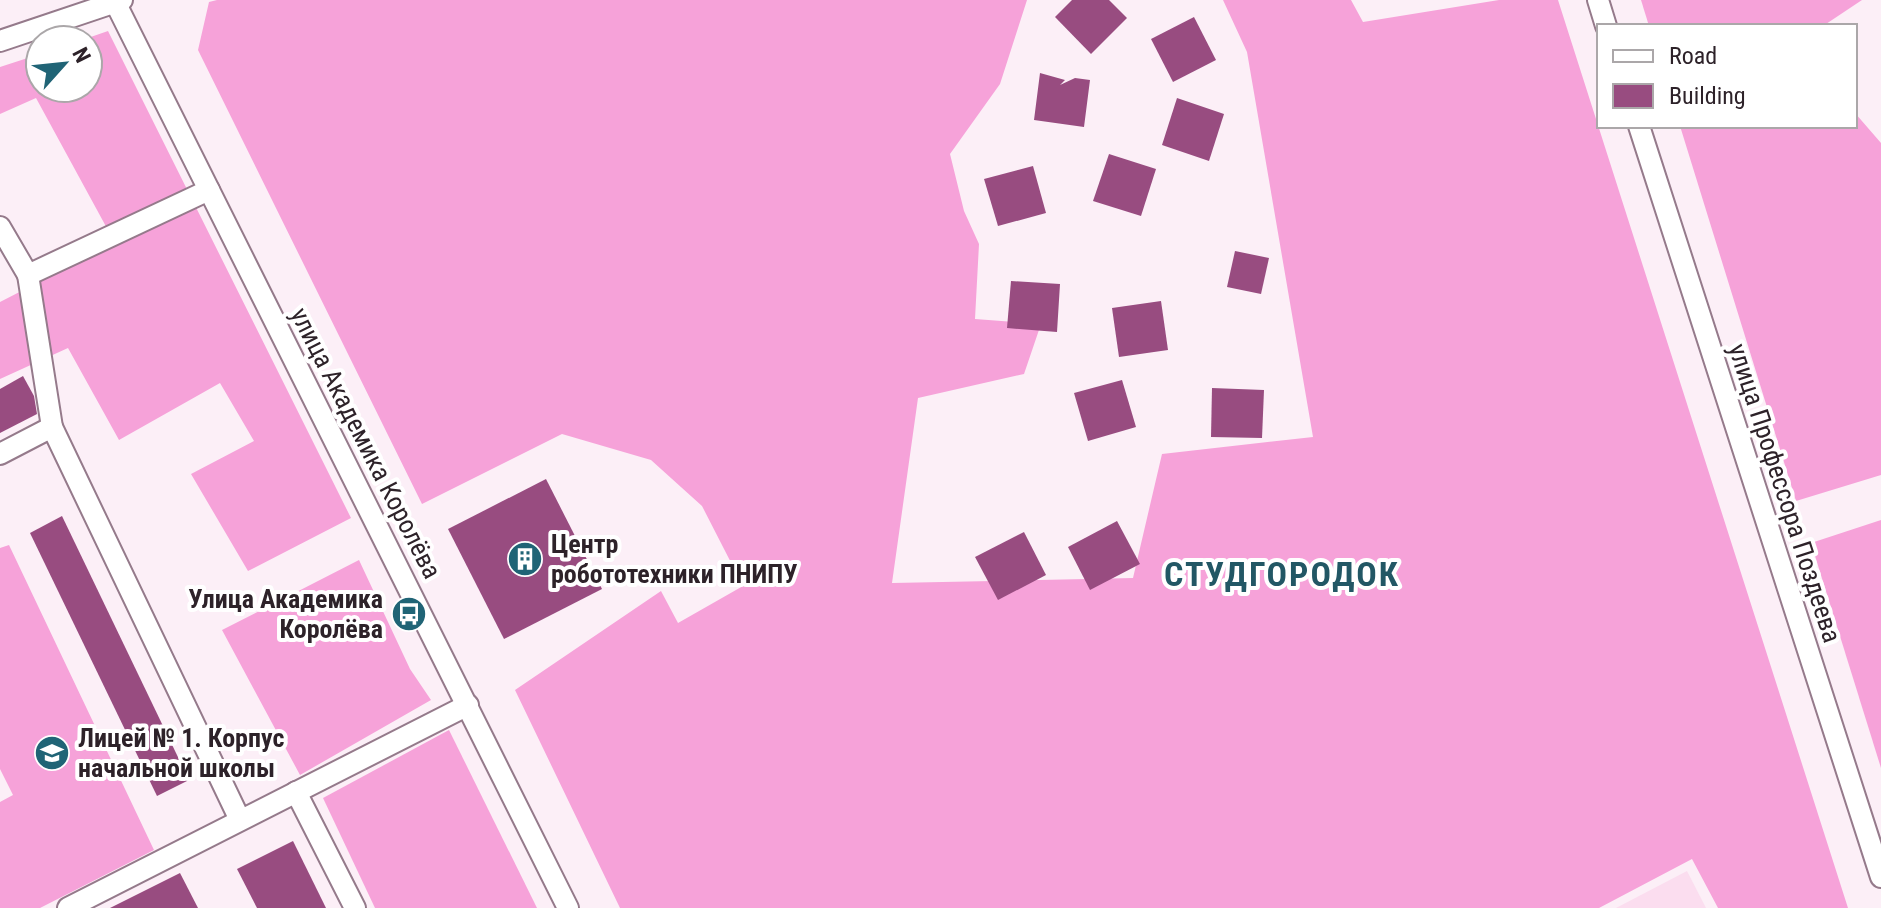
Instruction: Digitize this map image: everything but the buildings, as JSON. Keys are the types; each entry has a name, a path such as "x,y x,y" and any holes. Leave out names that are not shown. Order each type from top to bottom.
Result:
{"street":[{"path":"1598,0 1605,24"},
{"path":"0,41 118,1"},
{"name":"улица Академика Королёва","path":"118,1 209,190 568,908"},
{"name":"улица Профессора Поздеева","path":"1640,128 1881,877"},
{"path":"28,275 209,190"},
{"path":"0,227 28,275 52,427 240,820"},
{"path":"0,454 52,427"},
{"path":"68,908 468,705"},
{"path":"296,792 355,908"}],"shaded area":[{"path":"1027,0 1000,84 950,154 964,211 979,244 975,319 1041,324 1024,374 918,398 892,583 1133,578 1162,454 1313,437 1247,52 1223,0 1351,0 1363,22 1499,0 1558,0 1848,908 1718,908 1692,859 1599,908 620,908 515,690 661,591 678,623 743,586 702,506 651,460 562,434 422,504 198,50 209,2"},
{"path":"1641,0 1862,0 1826,24 1648,24"},
{"path":"108,31 351,518 248,571 191,474 254,441 220,383 119,440 68,348 0,379 0,302 115,243 39,104 104,104 104,32"},
{"path":"24,59 24,103 0,114 0,67"},
{"path":"1857,115 1881,143 1881,475 1796,501 1681,128 1857,128"},
{"path":"1881,520 1881,768 1811,543"},
{"name":"Лицей № 1. Корпус начальной школы","path":"9,545 154,850 40,908 0,908 0,802 13,795 0,769 0,548"},
{"path":"359,560 410,669 431,700 300,775 222,630"},
{"path":"449,730 537,908 375,908 323,798"},
{"path":"1687,871 1706,908 1616,908"}],"place":[{"name":"Центр робототехники ПНИПУ","path":"525,559"},
{"name":"Улица Академика Королёва","path":"409,614"},
{"name":"Лицей № 1. Корпус начальной школы","path":"52,753"}],"district":[{"name":"СТУДГОРОДОК","path":"1282,574"}]}
